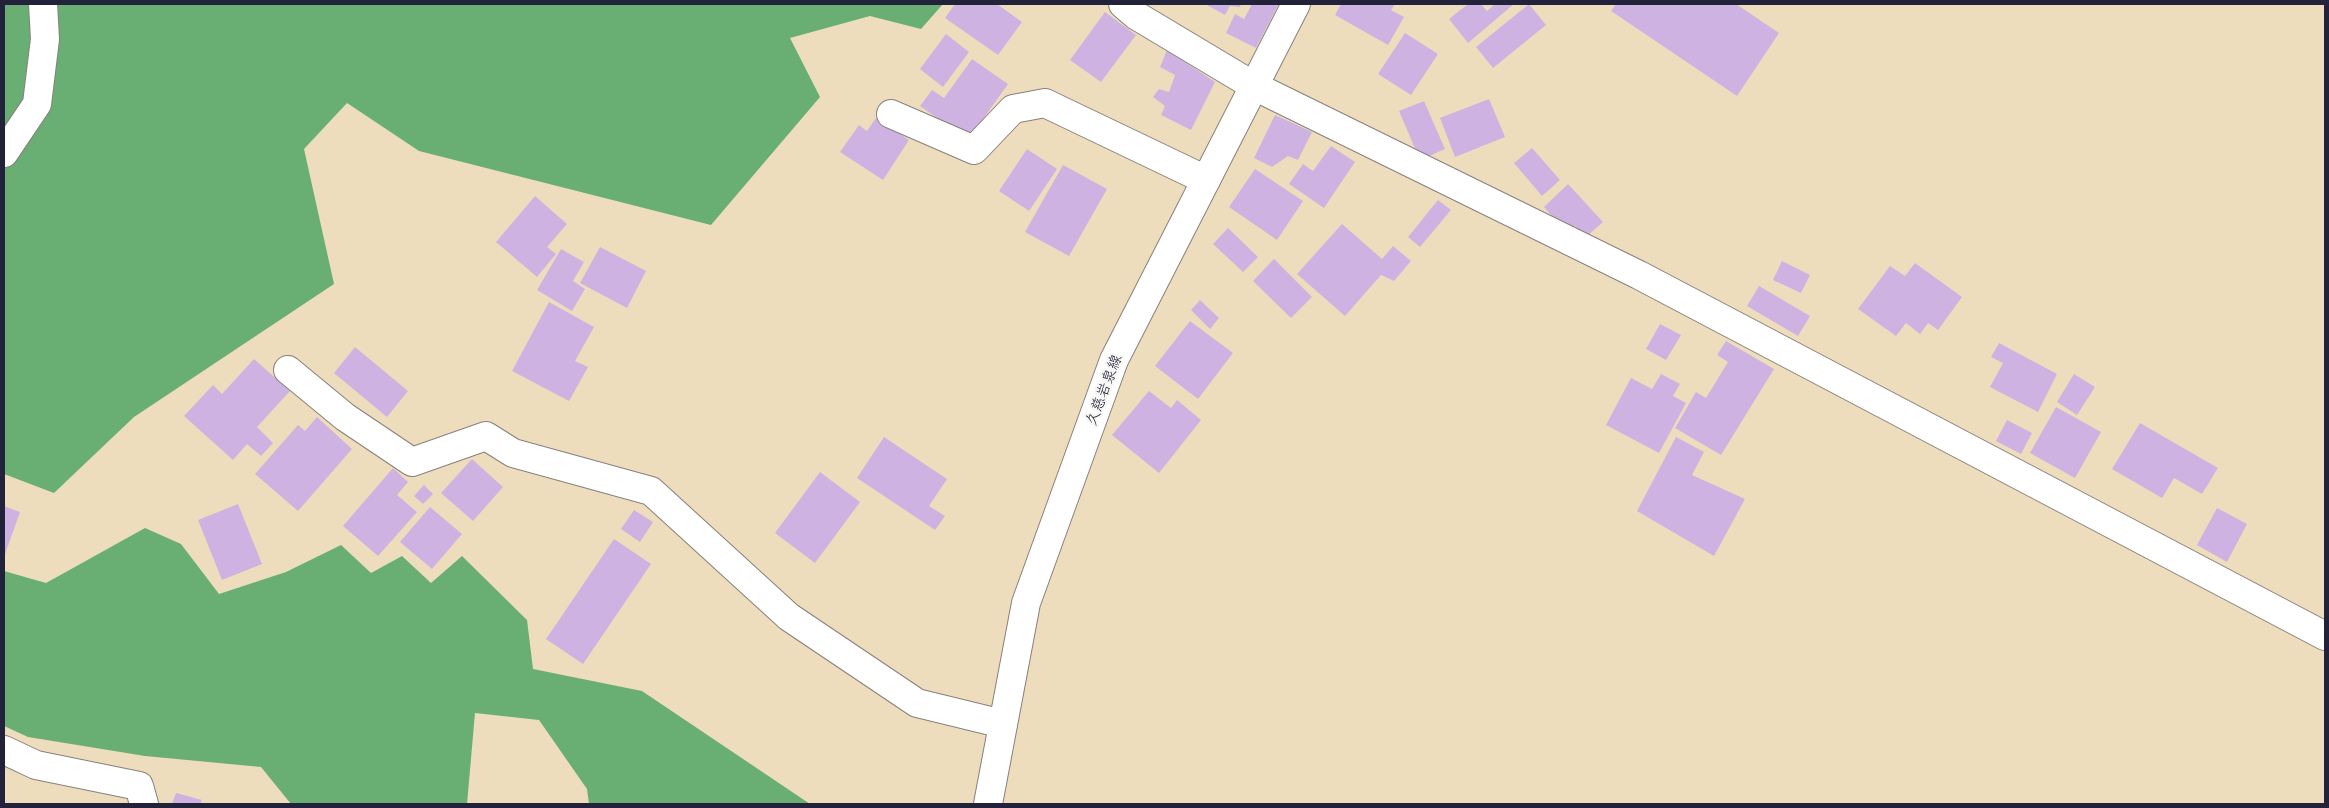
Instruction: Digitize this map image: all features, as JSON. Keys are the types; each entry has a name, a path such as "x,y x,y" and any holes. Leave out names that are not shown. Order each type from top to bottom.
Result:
{"street":[{"path":"4,154 37,104 45,39 43,4"},
{"path":"1122,4 1137,16 1254,86 1639,275 2325,636"},
{"name":"久慈岩泉線","path":"988,804 1026,603 1114,360 1296,4"},
{"path":"891,114 974,150 1013,109 1045,102 1206,180"},
{"path":"288,370 345,416 412,462 486,436 513,453 651,491 788,617 917,703 1003,724"},
{"path":"4,750 36,765 139,786 144,804"}],"green space":[{"path":"4,4 943,4 921,29 870,16 790,38 820,97 711,225 419,151 347,103 304,149 334,284 134,417 54,493 4,474"},
{"path":"145,528 181,544 219,594 286,572 341,545 371,573 402,556 431,583 462,556 527,620 533,669 642,691 810,804 589,804 587,789 539,720 475,713 467,804 291,804 261,767 145,756 28,737 4,726 4,571 46,583"}],"building":[{"path":"955,4 997,4 1022,22 998,55 945,18"},
{"path":"1205,4 1241,4 1240,7 1230,6 1225,15"},
{"path":"1252,4 1278,5 1256,48 1226,33 1235,14 1244,19"},
{"path":"1341,4 1395,4 1391,10 1404,17 1388,45 1335,15"},
{"path":"1468,4 1481,4 1487,11 1495,4 1514,4 1468,43 1449,19"},
{"path":"1529,4 1546,25 1493,68 1476,47"},
{"path":"1616,4 1736,4 1779,33 1737,96 1611,11"},
{"path":"1105,12 1136,35 1101,82 1070,60"},
{"path":"1405,33 1438,54 1411,95 1378,74"},
{"path":"946,34 969,52 943,87 920,69"},
{"path":"1167,50 1215,82 1191,130 1161,115 1165,106 1153,97 1159,89 1169,92 1175,75 1160,67"},
{"path":"972,59 1008,84 968,140 920,106 932,90 944,98"},
{"path":"1489,99 1505,137 1455,157 1440,118"},
{"path":"1424,101 1445,149 1420,160 1399,111"},
{"path":"1275,115 1312,132 1298,160 1288,156 1272,167 1254,158"},
{"path":"876,118 909,140 883,180 840,152 859,125 867,131"},
{"path":"1331,146 1355,162 1324,208 1289,184 1303,164 1313,171"},
{"path":"1532,148 1560,180 1542,196 1514,163"},
{"path":"1027,149 1057,169 1029,211 999,191"},
{"path":"1063,165 1107,189 1069,256 1025,232"},
{"path":"1255,169 1303,201 1277,240 1229,207"},
{"path":"1568,184 1603,222 1586,237 1575,226 1566,232 1544,207"},
{"path":"535,196 567,224 547,247 556,254 537,277 496,242"},
{"path":"1438,200 1451,210 1420,247 1408,237"},
{"path":"1342,224 1382,259 1393,246 1411,261 1394,281 1381,275 1345,316 1297,274"},
{"path":"1228,228 1258,257 1243,272 1213,244"},
{"path":"600,247 646,271 627,308 580,283"},
{"path":"561,249 584,262 573,281 585,289 572,311 537,290"},
{"path":"1274,259 1312,297 1291,318 1253,281"},
{"path":"1782,261 1810,275 1801,293 1773,280"},
{"path":"1915,263 1962,297 1938,330 1928,323 1920,334 1906,323 1896,336 1858,309 1890,266 1905,276"},
{"path":"1759,286 1810,316 1798,336 1747,306"},
{"path":"1200,300 1219,318 1210,329 1191,310"},
{"path":"549,302 594,327 575,361 588,367 569,401 512,371"},
{"path":"1190,321 1233,353 1198,399 1155,366"},
{"path":"1660,324 1681,335 1666,360 1646,349"},
{"path":"1726,341 1774,369 1721,455 1675,428 1696,392 1706,398 1728,362 1717,355"},
{"path":"1999,343 2057,374 2038,412 1990,387 2003,363 1991,357"},
{"path":"355,347 408,391 387,417 334,373"},
{"path":"254,359 290,391 257,427 273,443 261,456 247,444 233,460 184,416 213,385 222,394"},
{"path":"1661,374 1680,384 1673,396 1686,403 1659,453 1606,425 1631,378 1652,389"},
{"path":"2074,374 2095,387 2077,415 2057,402"},
{"path":"1149,391 1171,408 1177,400 1201,420 1159,473 1112,435"},
{"path":"2056,407 2101,432 2075,478 2030,453"},
{"path":"317,417 352,449 298,511 255,474 298,425 305,431"},
{"path":"2007,420 2032,433 2021,454 1996,441"},
{"path":"2140,423 2218,468 2202,494 2174,478 2162,498 2112,469"},
{"path":"884,437 947,479 929,506 945,516 935,530 857,478"},
{"path":"1676,437 1704,452 1692,475 1745,499 1714,556 1637,511"},
{"path":"472,459 503,487 473,521 441,493"},
{"path":"393,468 408,482 397,495 417,512 378,556 343,526"},
{"path":"820,472 860,502 815,563 775,533"},
{"path":"424,485 433,494 423,504 414,496"},
{"path":"238,504 262,564 222,580 198,520"},
{"path":"4,506 20,512 4,557"},
{"path":"430,507 462,534 432,569 400,542"},
{"path":"2217,508 2247,524 2227,562 2197,545"},
{"path":"634,510 653,522 640,542 621,529"},
{"path":"614,539 651,564 583,664 546,639"},
{"path":"176,793 202,800 200,804 172,804"}]}
